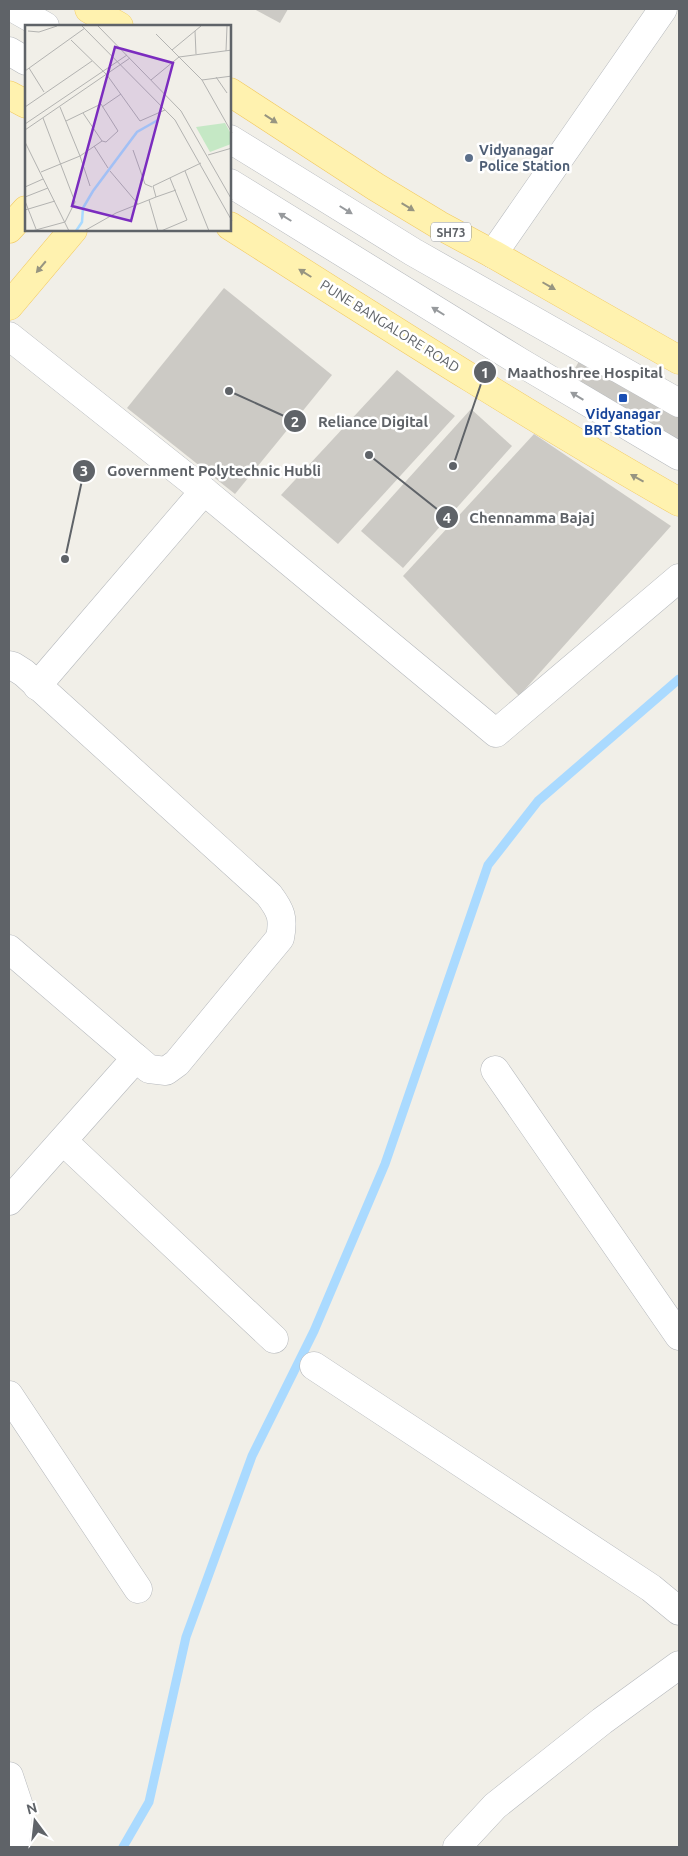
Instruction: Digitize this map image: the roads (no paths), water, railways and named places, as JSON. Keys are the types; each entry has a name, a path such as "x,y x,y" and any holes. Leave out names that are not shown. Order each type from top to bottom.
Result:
{"main road":[{"path":"89,9 118,25"},
{"name":"SH73","path":"231,93 376,188 679,360"},
{"path":"9,95 25,103"},
{"path":"9,229 25,211"},
{"name":"PUNE BANGALORE ROAD","path":"231,227 402,335 679,502"},
{"path":"9,306 72,231"}],"street":[{"path":"15,9 42,25"},
{"path":"494,254 663,9"},
{"path":"9,51 25,60"},
{"path":"231,139 412,252 679,403"},
{"path":"231,184 520,362 679,456"},
{"path":"9,336 204,491 496,733 679,578"},
{"path":"37,686 204,491"},
{"path":"9,665 24,673 269,895 279,908 283,923 280,938 176,1062 166,1071 149,1070 9,949"},
{"path":"9,1201 136,1058"},
{"path":"495,1070 679,1336"},
{"path":"62,1141 274,1339"},
{"path":"314,1366 651,1588 679,1611"},
{"path":"9,1396 138,1589"},
{"path":"457,1847 495,1806 602,1720 679,1665"},
{"path":"9,1776 19,1806 15,1847"}],"waterway":[{"path":"123,1847 149,1802 186,1637 252,1456 314,1331 385,1164 488,865 538,801 679,679"}],"place":[{"name":"Vidyanagar Police Station","path":"469,158"},
{"name":"Reliance Digital","path":"229,391"},
{"name":"Vidyanagar BRT Station","path":"623,398"},
{"name":"Chennamma Bajaj","path":"369,455"},
{"name":"Maathoshree Hospital","path":"453,466"},
{"name":"Government Polytechnic Hubli","path":"65,559"}]}
